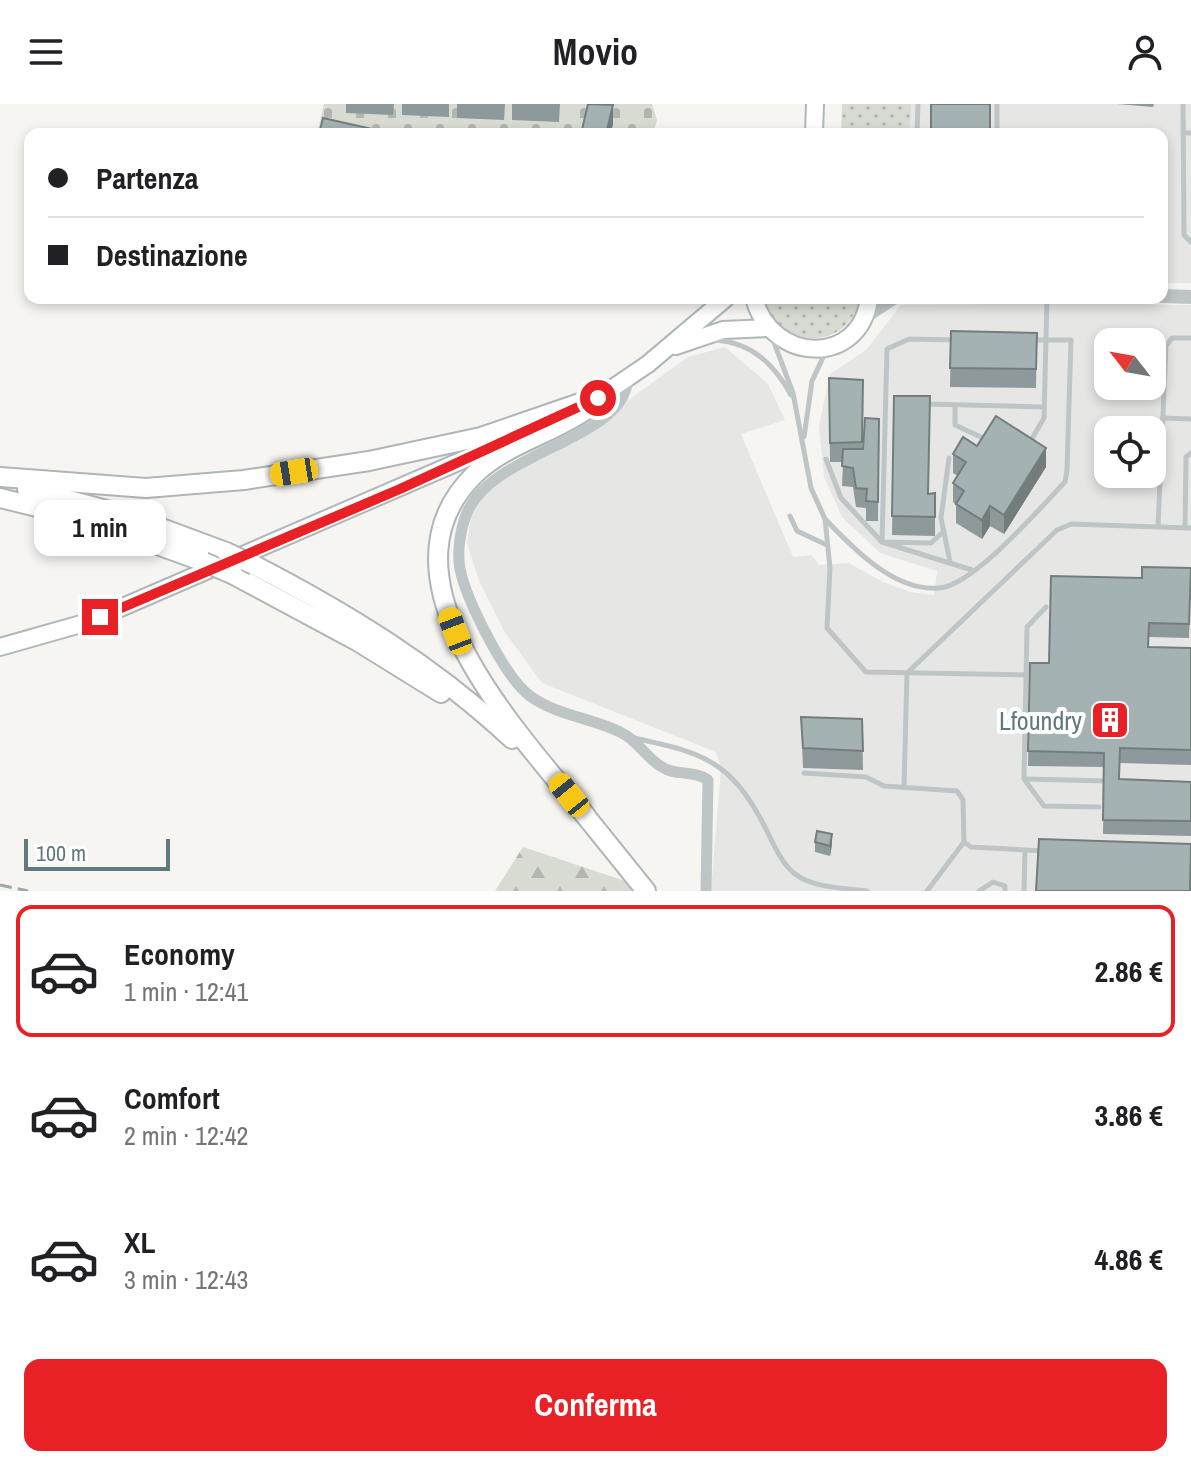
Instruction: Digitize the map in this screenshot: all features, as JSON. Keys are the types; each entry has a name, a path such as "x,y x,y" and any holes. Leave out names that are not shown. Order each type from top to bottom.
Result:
{"highway":[{"path":"0,477 146,488 244,480 369,461 488,436 606,394"},
{"path":"606,394 574,418 499,457 476,473 449,510 438,554 444,599 478,676 646,891"},
{"path":"0,483 129,516 226,552 375,632 448,685 517,743 586,816"},
{"path":"3,499 86,519 204,562 357,641 459,706 500,737 586,816"}],"main road":[{"path":"814,128 815,104"},
{"path":"0,647 58,633 114,611 400,489 606,394 661,354 719,304"},
{"path":"757,304 768,330"},
{"path":"661,354 687,341 723,330 768,330 798,347 829,347 843,340 863,318 867,304"}],"street":[{"path":"1168,296 1191,297"},
{"path":"863,318 884,304"},
{"path":"628,379 623,398 603,417 499,474 482,488 465,518 459,563 465,585 488,633 524,692 542,703 631,738 663,768 697,774 710,782 706,891"}],"lane":[{"path":"917,128 918,104"},
{"path":"997,104 997,128"},
{"path":"1183,104 1184,235 1191,242"},
{"path":"1183,133 1191,133"},
{"path":"1019,436 1030,442 1044,418 1047,304"},
{"path":"768,330 795,403 811,488 825,519 828,545 827,628 866,672 1026,675"},
{"path":"1163,416 1166,346 1172,338 1191,338"},
{"path":"687,341 720,340 751,349 774,369 795,403"},
{"path":"882,542 887,349 895,342 970,340"},
{"path":"825,519 873,564 915,584 937,589 952,585 998,550 1065,482 1071,340 1017,340"},
{"path":"803,446 812,381 829,347"},
{"path":"885,404 899,404"},
{"path":"913,404 1044,407"},
{"path":"955,405 955,425 984,441 991,427"},
{"path":"1166,418 1191,419"},
{"path":"904,787 907,673 1057,530 1071,524 1188,528 1186,457 1191,453"},
{"path":"949,458 941,518 950,562"},
{"path":"826,459 841,498 882,542 973,571"},
{"path":"1158,527 1160,488"},
{"path":"790,516 797,531 828,545"},
{"path":"882,542 931,543 944,531"},
{"path":"1046,607 1027,627 1024,779 1044,806 1099,807"},
{"path":"631,738 702,757 730,773 746,792 777,852 796,875 824,885 867,891"},
{"path":"804,773 866,777 884,786 957,791 963,800 964,842 927,891"},
{"path":"1024,779 1115,781"},
{"path":"964,842 971,847 1055,852"},
{"path":"1024,891 1025,851"},
{"path":"979,891 993,882 1005,886 1005,891"}],"shaded area":[{"path":"844,104 1191,104 1191,283 1168,283 1168,128 843,128"},
{"name":"Lfoundry","path":"901,305 1191,305 1191,891 711,891 721,768 716,752 542,683 504,631 479,581 467,543 473,503 498,475 609,414 688,357 725,347 768,384 785,420 741,434 793,557 812,555 819,565 849,563 883,582 911,592 934,595 937,571 880,553 842,517 824,477 819,426 830,374 866,350"}],"green space":[{"path":"324,104 652,104 657,120 655,128 318,128"},
{"path":"842,104 911,104 909,128 841,128"},
{"path":"766,304 858,304 853,316 842,329 828,336 812,338 797,335 783,328 771,315"},
{"path":"523,847 655,891 495,891"}],"building":[{"path":"588,104 613,105 607,128 582,128"},
{"path":"931,104 990,104 990,128 931,128"},
{"path":"323,118 368,128 320,128"},
{"path":"951,331 1037,333 1036,369 950,368"},
{"path":"829,378 863,380 862,442 830,443"},
{"path":"894,396 930,396 928,494 935,493 935,517 892,516"},
{"path":"996,416 1046,448 1004,515 990,506 982,520 956,504 964,491 953,483 966,462 953,454 963,437 977,446"},
{"path":"865,418 879,419 878,502 866,501 867,489 856,488 853,468 842,466 843,449 863,449"},
{"name":"Lfoundry","path":"1142,567 1191,568 1189,624 1149,623 1148,647 1191,648 1191,750 1120,748 1119,779 1191,782 1191,821 1103,820 1104,753 1028,751 1030,663 1049,663 1051,576 1142,578"},
{"path":"801,717 862,719 863,751 803,748"},
{"path":"817,831 832,834 830,846 815,842"},
{"path":"1039,839 1191,844 1190,891 1036,891"}],"railway":[{"path":"0,885 28,891"}],"place":[{"name":"Lfoundry","path":"1110,720"}],"route":[{"path":"100,617 400,489 598,398"}]}
